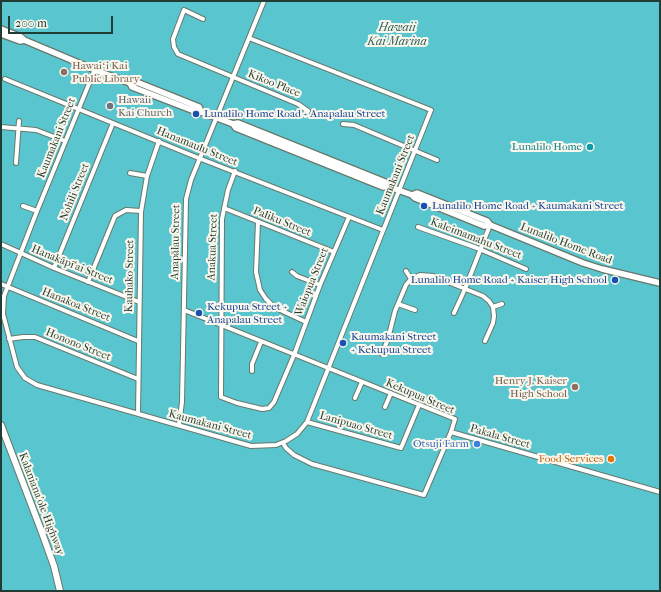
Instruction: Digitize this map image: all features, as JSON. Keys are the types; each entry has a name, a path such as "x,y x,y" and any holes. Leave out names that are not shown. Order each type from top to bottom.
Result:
{"main road":[{"name":"Lunalilo Home Road","path":"1,29 95,70 130,83 134,82 199,107 201,112 233,124 238,123 385,182 387,186 412,195 415,198 484,226 490,226 583,263 660,283"},
{"name":"Lunalilo Home Road","path":"1,34 20,41 24,40"},
{"name":"Kalaniana’ole Highway","path":"1,425 54,566 60,591"}],"street":[{"name":"Anapālau Street","path":"179,425 182,402 186,199 191,180 264,1"},
{"name":"Kikoo Place","path":"203,19 184,10 173,38 175,49 181,56 298,104 308,111"},
{"name":"Kaumakani Street","path":"95,70 37,211 4,299 3,308 9,338 17,367 21,375 28,381 37,385 251,446 268,446 283,443 297,434 307,422 416,151 431,110 249,38"},
{"name":"Hanamaulu Street","path":"5,79 383,230"},
{"path":"16,163 19,121"},
{"name":"Nohili Street","path":"54,268 113,123"},
{"path":"343,124 354,125 437,160"},
{"path":"1,127 41,131 65,142"},
{"name":"Kauhako Street","path":"138,414 141,211 147,176 159,141"},
{"name":"Anakua Street","path":"235,171 228,190 222,219 221,397 237,403 262,409 269,408 274,402 294,355"},
{"path":"130,173 147,176"},
{"path":"23,206 37,211"},
{"name":"Paliku Street","path":"224,208 334,252"},
{"path":"88,282 115,216 126,210 141,211"},
{"name":"Waiopua Street","path":"294,355 320,285 349,217"},
{"path":"258,222 256,272 260,290 274,307 306,322"},
{"path":"454,313 490,226"},
{"name":"Kaleimamahu Street","path":"418,227 481,250 526,269"},
{"name":"Hanakāpī‘ai Street","path":"1,244 54,268 139,302"},
{"path":"406,271 411,279"},
{"path":"292,272 297,276 320,285"},
{"path":"382,354 388,339 393,318 406,285 411,279 420,275 429,275 486,298 493,308 494,319 485,342"},
{"name":"Hanakoa Street","path":"1,284 138,341"},
{"path":"398,304 415,310"},
{"path":"493,308 502,304"},
{"name":"Kekupua Street","path":"184,310 455,419 451,432 424,495 312,464 294,455 283,443"},
{"name":"Honono Street","path":"9,338 23,336 35,337 138,379"},
{"path":"252,371 252,364 261,342"},
{"path":"355,398 362,382"},
{"path":"385,407 391,393"},
{"name":"Lanipuao Street","path":"307,422 401,448 418,405"},
{"name":"Pakala Street","path":"451,432 660,492"}],"water":[{"name":"Hawaii Kai Marina","path":"1,1 660,1 660,591 1,591"}],"place":[{"name":"Hawaiʻi Kai Public Library","path":"64,72"},
{"name":"Hawaii Kai Church","path":"110,106"},
{"name":"Lunalilo Home Road + Anapalau Street","path":"196,114"},
{"name":"Lunalilo Home","path":"590,147"},
{"name":"Lunalilo Home Road + Kaumakani Street","path":"424,206"},
{"name":"Lunalilo Home Road + Kaiser High School","path":"615,280"},
{"name":"Kekupua Street + Anapalau Street","path":"199,313"},
{"name":"Kaumakani Street + Kekupua Street","path":"343,343"},
{"name":"Henry J. Kaiser High School","path":"575,387"},
{"name":"Otsuji Farm","path":"477,444"},
{"name":"Food Services","path":"611,459"}]}
